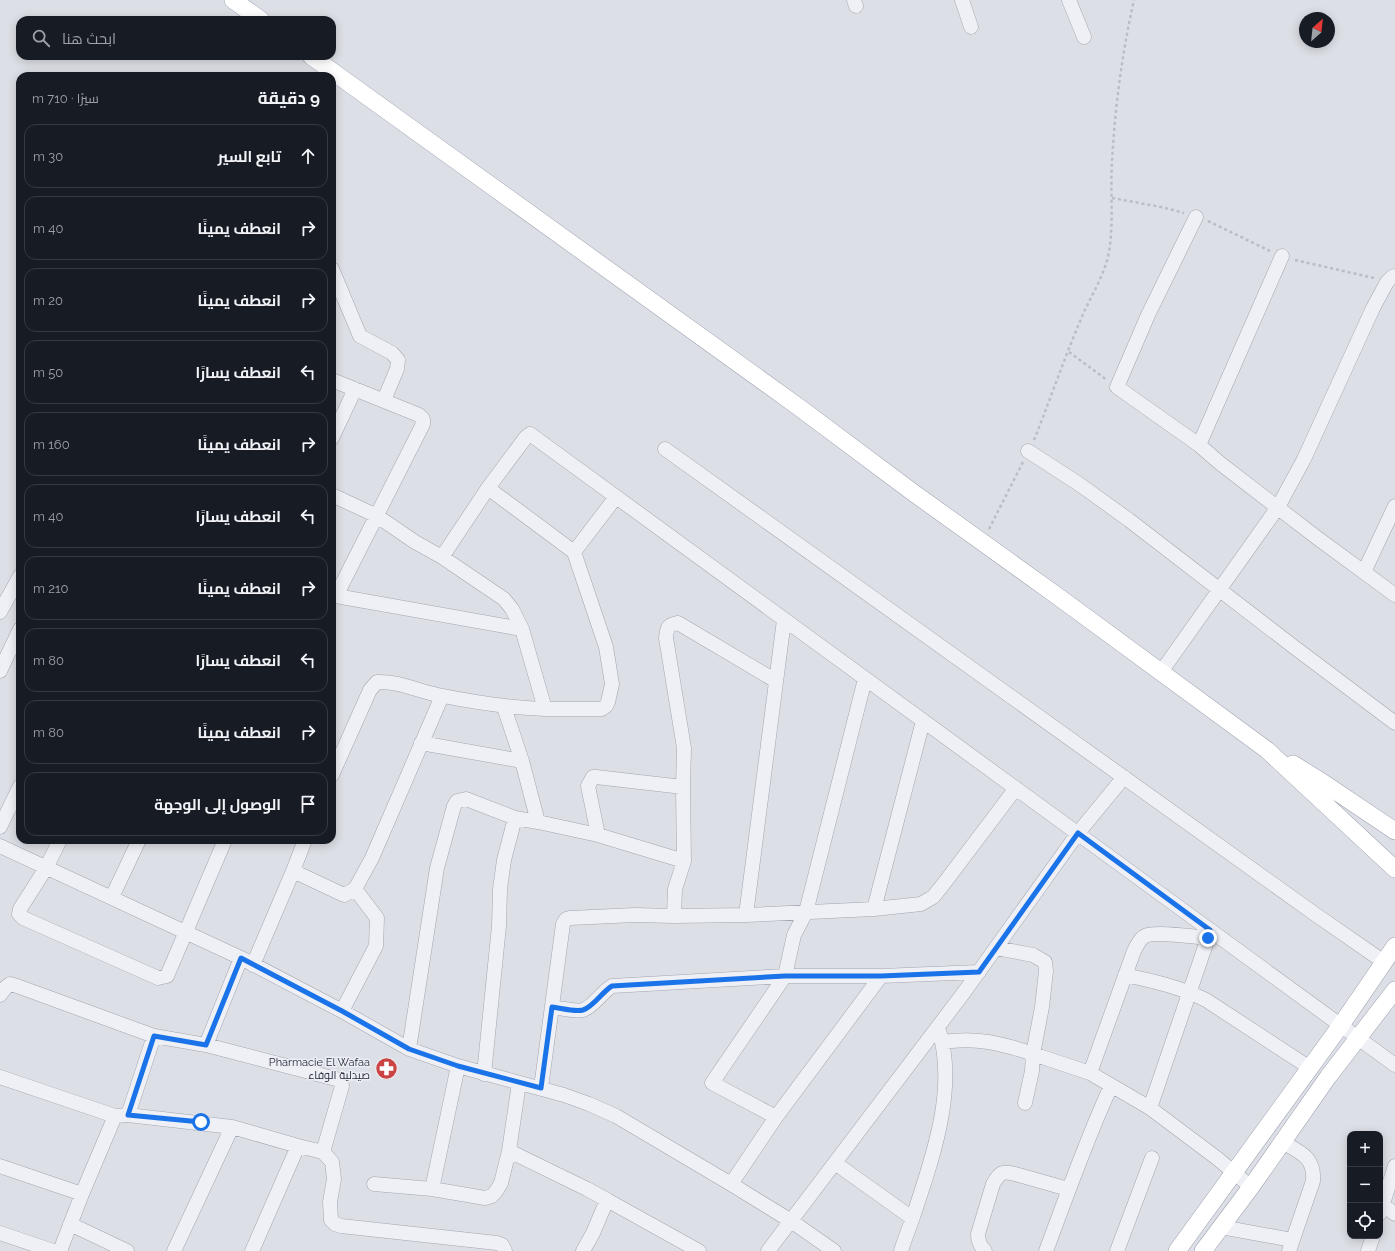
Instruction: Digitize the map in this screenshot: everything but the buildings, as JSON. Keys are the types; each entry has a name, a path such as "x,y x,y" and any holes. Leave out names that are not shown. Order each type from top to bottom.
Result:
{"main road":[{"path":"233,0 255,16"},
{"path":"314,60 323,71"},
{"path":"336,80 770,386 1267,750 1395,869"},
{"path":"1267,750 1322,782 1395,831"},
{"path":"1177,1251 1341,1026 1395,946"},
{"path":"1203,1251 1251,1187 1328,1077 1395,990"}],"street":[{"path":"962,0 971,27"},
{"path":"1069,0 1084,37"},
{"path":"1196,217 1148,315 1117,387 1198,444 1221,464 1395,595"},
{"path":"1198,444 1282,256"},
{"path":"336,279 360,336 392,353 398,360 397,369 384,400"},
{"path":"1161,672 1278,507 1304,459 1373,308 1391,279"},
{"path":"336,382 419,415 423,419 423,424 377,516 336,592"},
{"path":"336,429 355,389"},
{"path":"442,557 488,488 526,437 530,434 1078,833 1209,934 1395,1065"},
{"path":"665,449 1384,962"},
{"path":"1028,452 1079,484 1129,520 1395,723"},
{"path":"336,766 370,690 377,682 387,682 442,696 504,707 602,709 606,706 611,694 612,684 606,648 574,552 488,488"},
{"path":"336,497 377,516 415,542 442,557 504,599 512,609 522,629 545,709"},
{"path":"574,552 616,497"},
{"path":"1364,572 1395,506"},
{"path":"0,612 16,583"},
{"path":"336,596 522,629"},
{"path":"746,915 784,620"},
{"path":"674,916 675,889 684,861 684,748 666,638 667,628 672,624 678,623 776,682"},
{"path":"0,671 16,637"},
{"path":"776,1117 712,1083 785,976 794,934 806,912 865,679"},
{"path":"293,871 344,895 356,890 372,858 442,696"},
{"path":"504,707 522,761 538,822"},
{"path":"874,908 923,721"},
{"path":"421,743 522,761"},
{"path":"768,1251 979,972 1078,833 1124,776"},
{"path":"598,835 588,786 593,777 683,787"},
{"path":"541,1088 563,924 566,919 635,915 746,915 921,904 933,897 981,836 1016,788"},
{"path":"0,827 16,794"},
{"path":"409,1049 437,868 454,806 457,801 466,799 515,818 598,835 684,861"},
{"path":"484,1074 499,926 500,889 503,867 515,818"},
{"path":"58,844 46,868 20,909 19,914 23,918 158,978 167,976 223,844"},
{"path":"112,897 137,844"},
{"path":"206,1045 293,871 303,844"},
{"path":"0,846 247,961 342,1011 409,1049 484,1074 541,1088 589,1104 616,1116 791,1221 834,1251"},
{"path":"342,1011 376,946 377,918 356,890"},
{"path":"1090,1073 1137,944 1143,937 1153,934 1209,934"},
{"path":"1150,1108 1209,934"},
{"path":"996,948 1033,955 1045,962 1046,971 1042,1007 1026,1103"},
{"path":"552,1007 582,1010 587,1008 612,986 785,976 881,976 979,972"},
{"path":"1126,975 1190,992 1206,1000 1310,1068"},
{"path":"731,1184 776,1117 881,976"},
{"path":"2,989 10,984 154,1036 206,1045 341,1081 342,1086 323,1152"},
{"path":"901,1251 928,1170 939,1128 944,1094 945,1070 943,1042 938,1027"},
{"path":"60,1251 82,1194 122,1116 154,1036"},
{"path":"943,1042 979,1040 1007,1045 1090,1073 1150,1108 1192,1138 1251,1187"},
{"path":"432,1189 458,1066"},
{"path":"0,1077 122,1116 232,1127 323,1152 332,1162 334,1179 330,1212 331,1220 334,1224 422,1235 497,1242 502,1245 505,1251"},
{"path":"374,1184 432,1189 485,1198 492,1196 501,1183 509,1151 519,1083"},
{"path":"1046,1251 1097,1115 1111,1086"},
{"path":"174,1251 232,1127"},
{"path":"1221,1226 1290,1246 1313,1181 1314,1174 1309,1160 1304,1155 1282,1142"},
{"path":"252,1251 298,1146"},
{"path":"509,1151 587,1189 699,1251"},
{"path":"1117,1251 1152,1158"},
{"path":"835,1163 912,1218"},
{"path":"0,1166 82,1194"},
{"path":"1383,1203 1395,1166"},
{"path":"985,1251 980,1246 978,1234 993,1184 997,1176 1001,1173 1006,1172 1015,1174 1068,1189"},
{"path":"583,1251 593,1233 607,1200"},
{"path":"1383,1210 1395,1214"},
{"path":"70,1224 127,1251"},
{"path":"0,1233 53,1251"},
{"path":"1368,1251 1372,1239"}],"path":[{"path":"982,542 1028,452 1081,320 1104,268 1108,254 1112,218 1112,163 1116,111 1126,36 1134,0"},
{"path":"1112,198 1161,207 1196,217 1215,224 1282,256 1391,279"},
{"path":"1068,352 1117,387"}],"place":[{"name":"Pharmacie El Wafaa صيدلية الوفاء","path":"386,1068"}],"route":[{"path":"201,1122 128,1115 154,1036 206,1045 241,958 342,1011 409,1049 484,1074 541,1088 552,1007 582,1010 587,1008 612,986 785,976 881,976 979,972 1078,833 1210,930 1208,938"}]}
